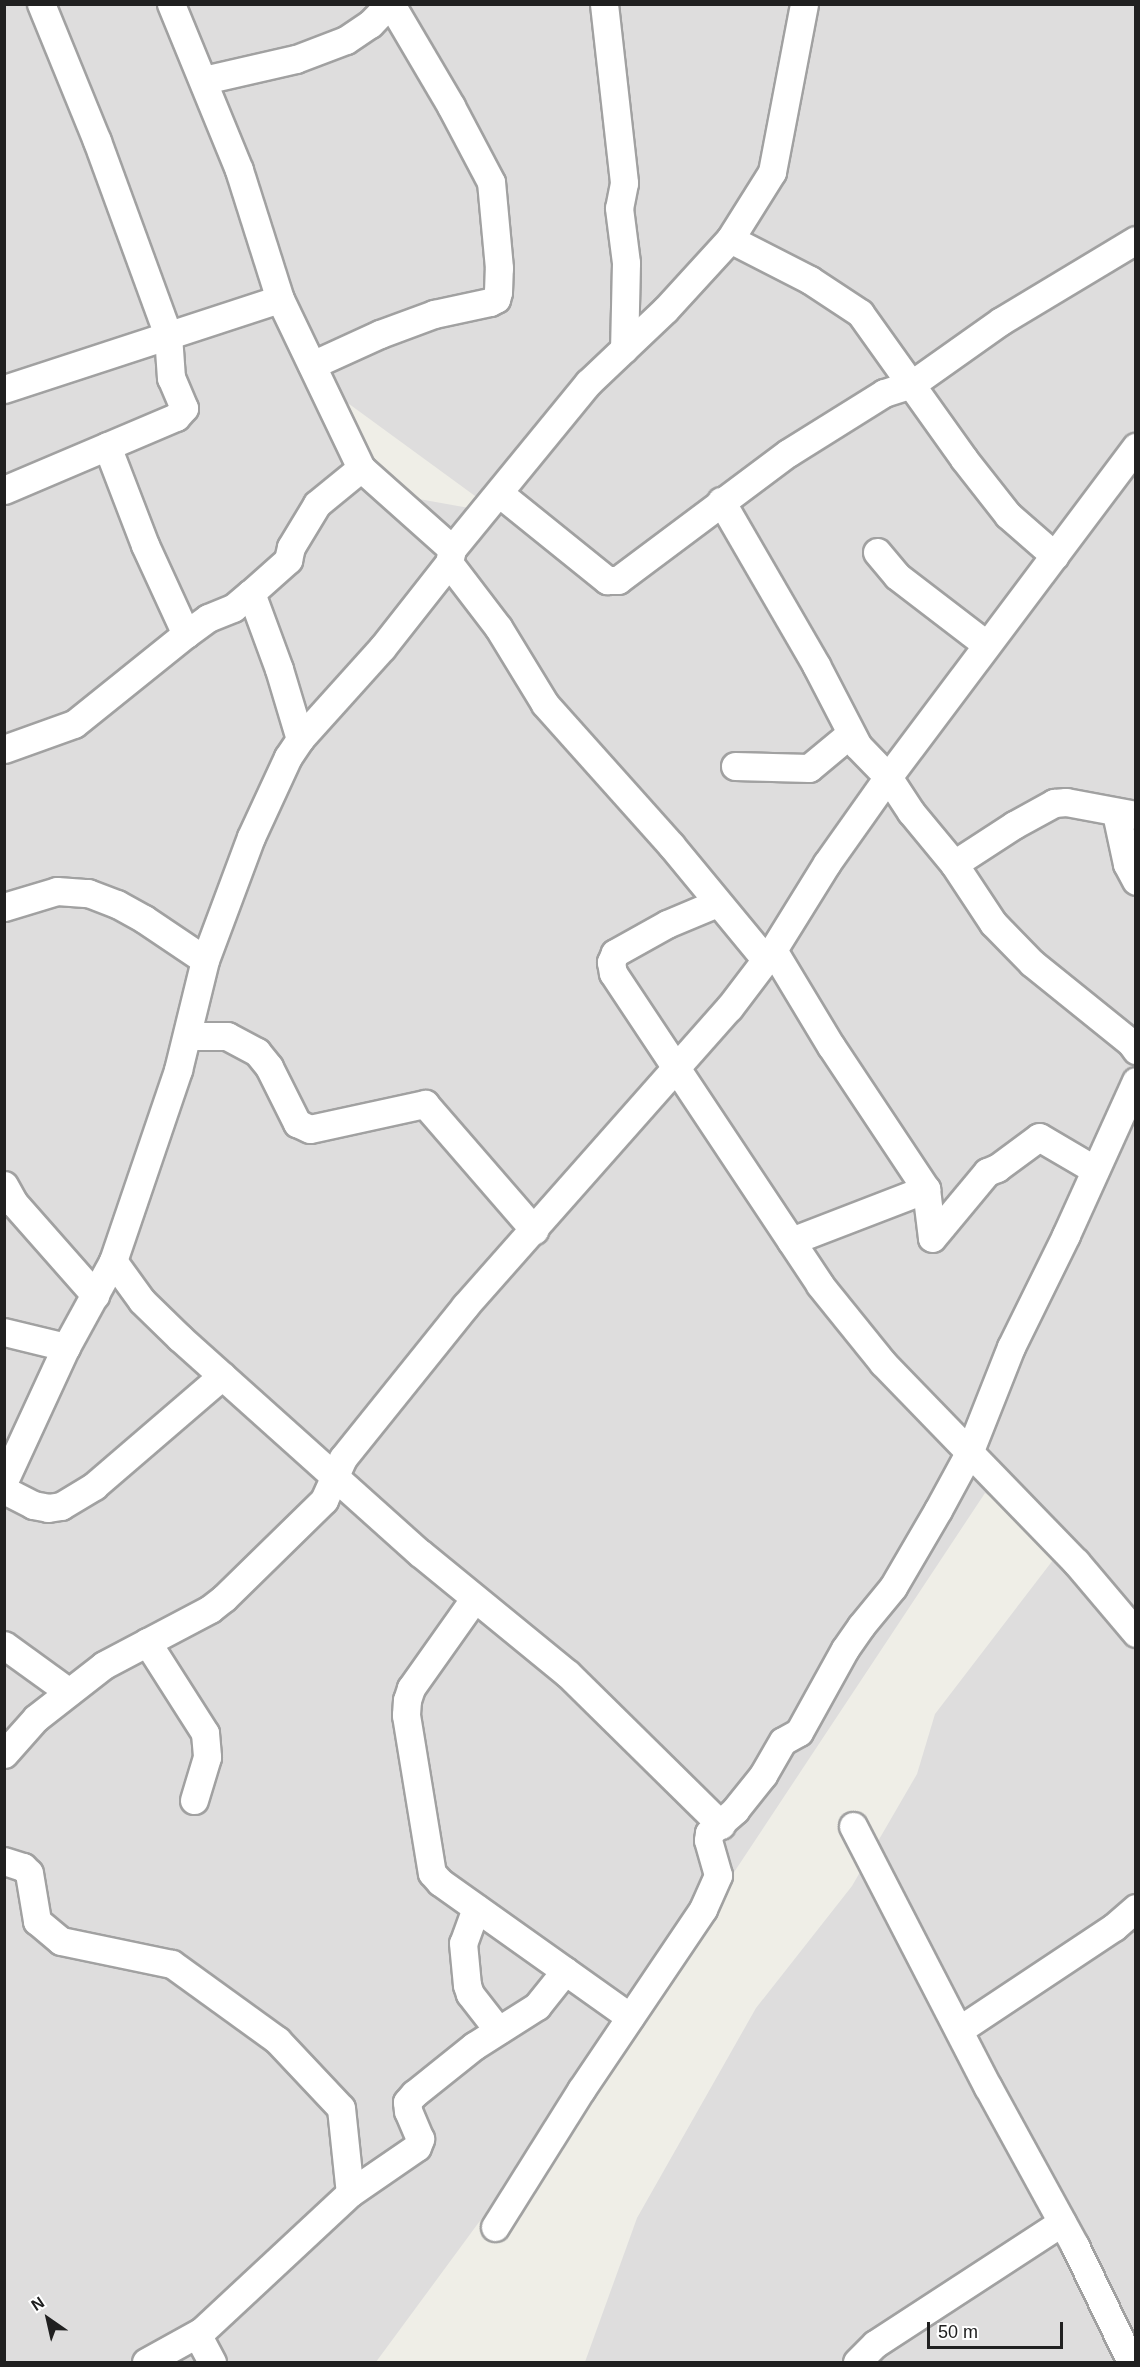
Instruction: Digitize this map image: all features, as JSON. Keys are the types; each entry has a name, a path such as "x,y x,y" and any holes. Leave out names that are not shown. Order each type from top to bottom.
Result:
{"street":[{"path":"4,490 176,417 184,408 171,378 168,335 97,141 41,4"},
{"path":"171,4 239,170 280,299 361,468 450,556 498,627 545,704 664,838 717,903 769,955 926,1189 932,1238 987,1172 997,1168 1039,1137 1095,1170"},
{"path":"204,80 296,59 346,40 370,24 390,4 446,97 491,183 498,292 496,299 434,314 380,334 312,365"},
{"path":"604,4 624,183 619,208 626,263 624,349"},
{"path":"4,1481 66,1347 113,1261 145,1173 187,1036 205,960 251,837 288,757 300,739 382,648 450,556 588,383 665,310 730,239 772,172 804,4"},
{"path":"730,239 810,280 860,313 964,459 1008,515 1055,556"},
{"path":"500,492 607,580 618,580 788,453 884,393 912,384 1001,321 1136,240"},
{"path":"4,389 280,299"},
{"path":"107,446 145,545 186,634"},
{"path":"4,1754 36,1718 104,1665 210,1609 224,1598 324,1500 336,1478 343,1458 465,1306 729,1008 769,955 827,863 888,777 1136,447"},
{"path":"4,749 74,724 186,634 208,618 233,608 288,561 291,547 317,504 361,468"},
{"path":"721,501 836,701 850,734 888,777 911,812 954,864 993,923 1024,955 1136,1050"},
{"path":"877,552 897,576 987,645"},
{"path":"251,593 279,669 300,739"},
{"path":"735,766 809,768 850,734"},
{"path":"954,864 1014,825 1054,803 1066,802 1126,814 1127,864 1136,881"},
{"path":"4,907 57,891 88,893 117,904 144,919 205,960"},
{"path":"717,903 631,943 615,953 611,962 613,973 820,1285 883,1363 1076,1562 1136,1632"},
{"path":"187,1036 227,1036 257,1052 268,1067 297,1123 310,1129 425,1104 534,1230"},
{"path":"495,2227 630,2017 703,1909 718,1875 708,1836 721,1825 763,1775 783,1741 799,1732 855,1634 893,1587 969,1453 1011,1347 1136,1081"},
{"path":"4,1185 14,1203 95,1295"},
{"path":"791,1241 926,1189"},
{"path":"113,1261 142,1301 222,1376 474,1599 568,1674 721,1825"},
{"path":"4,1332 66,1347"},
{"path":"4,1490 33,1505 48,1508 61,1506 94,1486 222,1376"},
{"path":"474,1599 411,1688 407,1700 406,1715 432,1873 440,1882 630,2017"},
{"path":"147,1642 205,1732 207,1757 194,1800"},
{"path":"4,1646 69,1692"},
{"path":"853,1826 959,2031 1062,2222 1125,2360"},
{"path":"4,1861 23,1867 29,1873 37,1921 61,1941 172,1964 277,2040 340,2108 350,2193"},
{"path":"476,1908 463,1943 467,1984 470,1994 498,2031"},
{"path":"959,2031 1114,1927 1136,1908"},
{"path":"146,2362 202,2331 350,2193 412,2153 420,2139 408,2111 407,2102 414,2094 498,2031 537,2006 565,1971"},
{"path":"857,2362 875,2344 1062,2222"},
{"path":"202,2331 200,2339 212,2362"}],"shaded area":[{"path":"5,5 1135,5 1135,2362 585,2362 637,2218 756,2008 852,1886 917,1774 935,1714 1063,1547 985,1493 709,1910 376,2362 5,2362","holes":["319,382 497,512 363,489"]}]}
